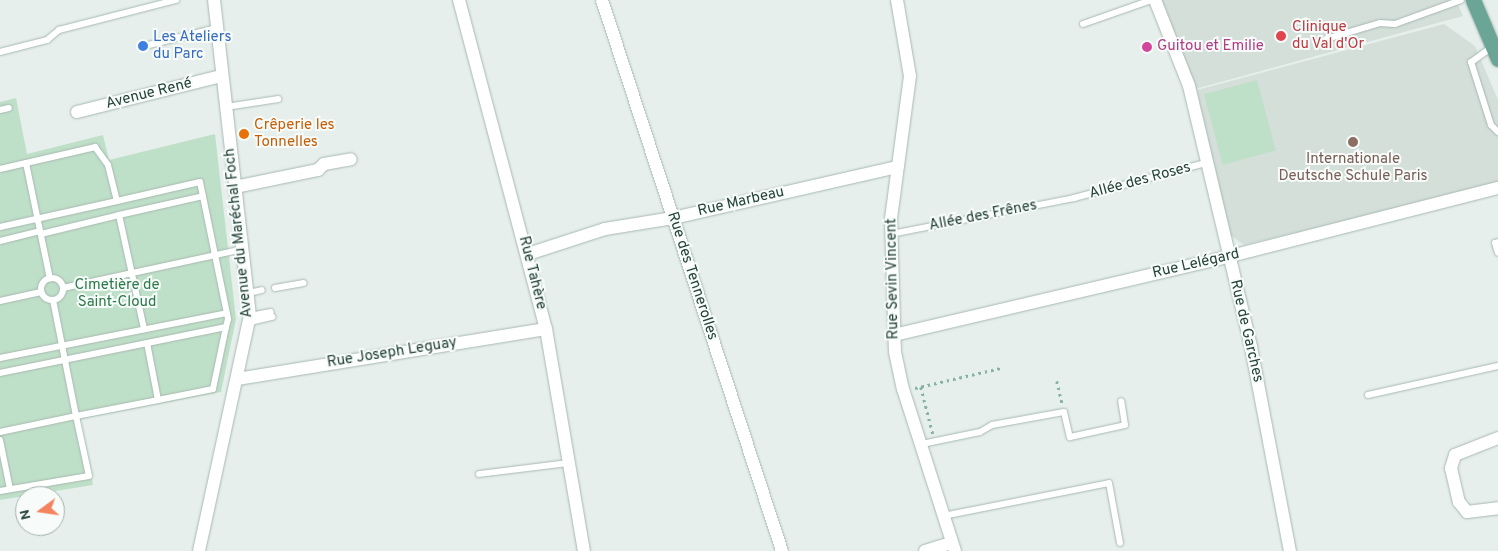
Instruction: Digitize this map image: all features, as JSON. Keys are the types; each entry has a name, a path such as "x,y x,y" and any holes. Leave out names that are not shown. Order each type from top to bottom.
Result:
{"main road":[{"path":"1473,0 1496,46"},
{"path":"1484,0 1496,46"}],"street":[{"name":"Avenue du Maréchal Foch","path":"199,551 250,319 221,76 214,0"},
{"name":"Rue Tahère","path":"459,0 528,254 546,329 584,551"},
{"name":"Rue des Tennerolles","path":"602,0 782,551"},
{"name":"Rue Sevin Vincent","path":"897,0 910,76 897,167 891,234 894,335 903,389 928,442 943,516 954,547"},
{"name":"Rue de Garches","path":"1155,0 1189,86 1270,438 1290,551"},
{"name":"Avenue René","path":"77,112 221,76"},
{"path":"235,188 318,170 324,164 351,159"},
{"name":"Rue Marbeau","path":"528,254 605,229 673,218 897,167"},
{"name":"Rue Lelégard","path":"894,335 1228,257 1498,188"},
{"name":"Rue Joseph Leguay","path":"237,378 546,329"},
{"path":"1498,438 1455,455 1451,468 1459,502 1467,512 1498,508"},
{"path":"925,551 954,547"}],"lane":[{"path":"0,52 47,40 58,30 176,0"},
{"path":"1083,24 1150,0"},
{"path":"1326,40 1380,24 1396,24 1461,0"},
{"path":"149,45 216,28"},
{"path":"1496,46 1471,62 1491,125 1498,132"},
{"path":"225,108 278,99"},
{"path":"0,110 9,108"},
{"path":"0,169 95,147 108,164 116,201"},
{"path":"26,163 50,279"},
{"name":"Allée des Roses","path":"1074,198 1206,163"},
{"path":"0,227 200,182 213,253 227,313 226,327 213,389 0,432"},
{"path":"0,241 203,196"},
{"name":"Allée des Frênes","path":"891,234 1074,198"},
{"path":"119,215 144,329"},
{"path":"1498,242 1498,253"},
{"path":"63,288 213,253 243,249"},
{"path":"41,292 43,284 50,279 58,281 63,288"},
{"path":"274,288 304,283"},
{"path":"41,292 47,299 53,300 60,297 63,288"},
{"path":"248,293 262,290"},
{"path":"0,301 41,292"},
{"path":"0,491 89,476 53,300"},
{"path":"0,358 227,313"},
{"path":"250,319 271,314"},
{"path":"0,373 226,327"},
{"path":"147,344 158,400"},
{"path":"1368,395 1498,366"},
{"path":"928,442 980,432 992,425 1064,412 1070,437 1125,425 1121,401"},
{"path":"0,440 10,489"},
{"path":"479,474 570,463"},
{"path":"943,516 1108,483 1120,543"}],"path":[{"path":"903,389 921,387 1001,368"},
{"path":"1057,381 1064,412"},
{"path":"921,387 928,442"}],"shaded area":[{"name":"Clinique du Val d'Or","path":"1162,0 1456,0 1463,16 1195,89"},
{"name":"Internationale Deutsche Schule Paris","path":"1444,24 1475,46 1498,100 1498,184 1244,245 1230,235 1197,90"}],"green space":[{"path":"1257,80 1276,151 1223,165 1204,94"},
{"name":"Cimetière de Saint-Cloud","path":"16,98 27,154 103,135 109,160 215,134 236,319 221,392 80,419 93,485 65,490 65,486 15,486 15,498 0,500 0,102"}],"place":[{"name":"Clinique du Val d'Or","path":"1281,36"},
{"name":"Les Ateliers du Parc","path":"143,46"},
{"name":"Guitou et Emilie","path":"1147,47"},
{"name":"Crêperie les Tonnelles","path":"244,134"},
{"name":"Internationale Deutsche Schule Paris","path":"1353,142"}]}
